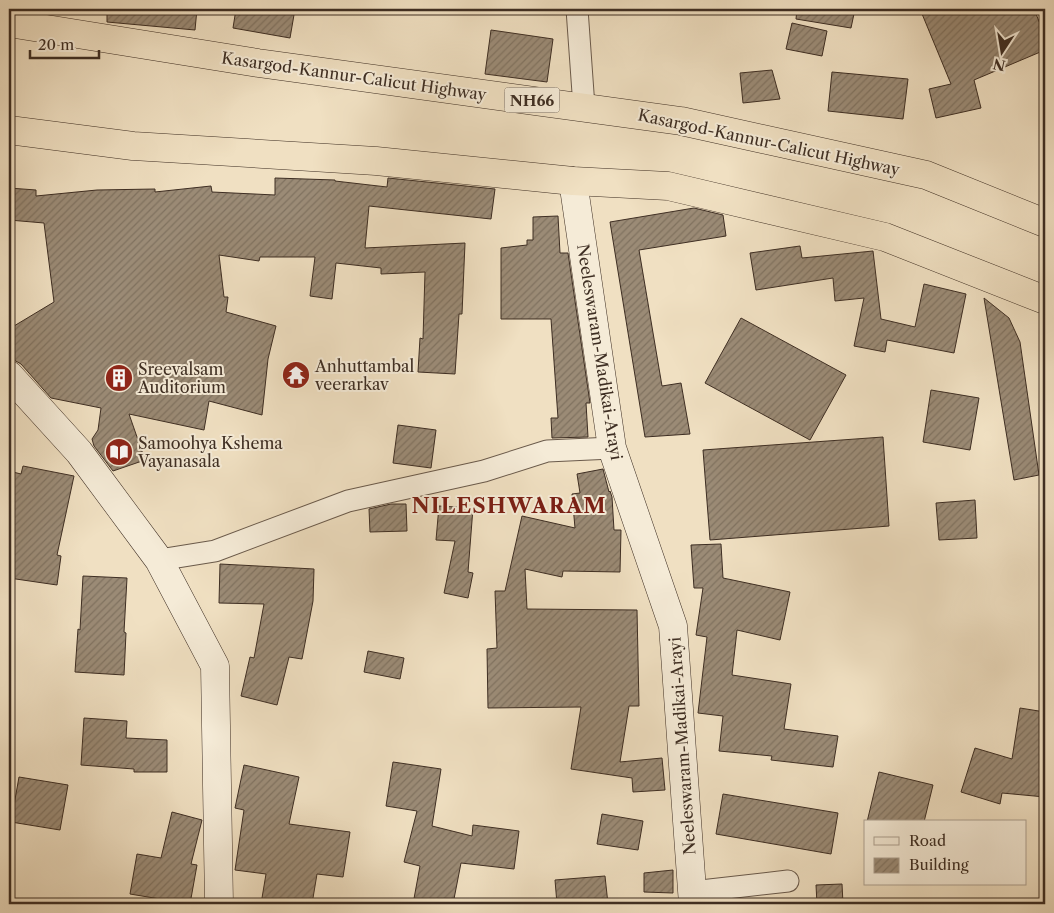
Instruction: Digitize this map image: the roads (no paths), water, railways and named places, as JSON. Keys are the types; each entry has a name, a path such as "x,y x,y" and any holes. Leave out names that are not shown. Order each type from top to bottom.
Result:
{"highway":[{"name":"Kasargod-Kannur-Calicut Highway","path":"9,23 258,63 681,121 926,175 1045,223"},
{"path":"9,130 133,146 376,161 573,181 668,186 885,237 1045,300"}],"main road":[{"name":"Neeleswaram-Madikai-Arayi","path":"573,181 612,448 673,626 693,898"},
{"path":"9,375 79,452 159,560 215,666 219,904"}],"street":[{"path":"577,9 584,107"},
{"path":"159,560 215,551 348,501 484,471 547,451 612,448"},
{"path":"693,898 788,881"}],"place":[{"name":"Anhuttambal veerarkav","path":"296,375"},
{"name":"Sreevalsam Auditorium","path":"119,378"},
{"name":"Samoohya Kshema Vayanasala","path":"119,452"}],"district":[{"name":"NILESHWARAM","path":"509,505"}]}
